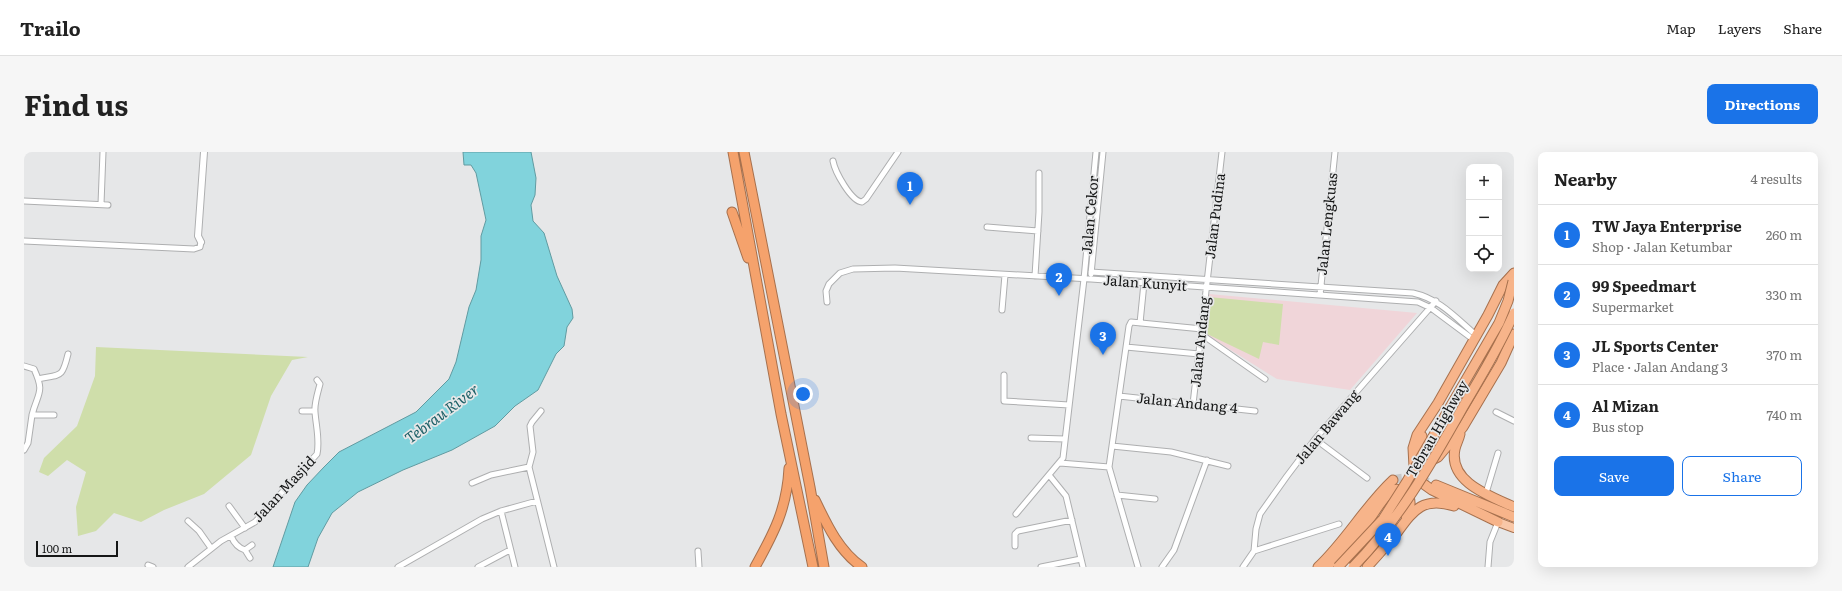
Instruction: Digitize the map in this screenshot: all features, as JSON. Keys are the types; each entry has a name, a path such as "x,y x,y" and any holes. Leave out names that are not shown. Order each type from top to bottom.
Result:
{"highway":[{"path":"733,152 757,286 812,564"},
{"path":"744,152 810,487 823,564"},
{"path":"732,212 757,286"},
{"path":"1498,522 1432,490 1418,480 1414,467 1413,448 1417,435 1475,338 1503,285 1514,277"},
{"name":"Tebrau Highway","path":"1338,567 1383,519 1406,483 1499,323 1508,301 1514,277"},
{"name":"Tebrau Highway","path":"1353,567 1378,541 1415,489 1478,381 1514,313"},
{"path":"1425,423 1419,452 1421,457 1425,460 1432,460 1438,457 1463,427 1501,363 1514,334"},
{"path":"1463,427 1455,449 1454,459 1458,471 1465,481 1514,507"},
{"path":"755,567 783,510 788,484 789,452"},
{"path":"1318,567 1359,521 1383,489 1393,480"},
{"path":"1436,485 1514,517"},
{"path":"810,487 826,524 836,540 862,567"},
{"path":"1326,567 1368,522 1389,493 1394,490 1399,490 1405,493 1409,499 1410,505 1399,530"},
{"path":"1367,567 1399,530 1411,512 1421,506 1443,502 1498,522"}],"main road":[{"path":"1498,522 1514,528"}],"street":[{"path":"101,204 104,152"},
{"path":"24,241 194,249 200,247 201,242 198,236 204,152"},
{"path":"833,161 851,195 855,200 862,202 866,200 898,152"},
{"name":"Jalan Cekor","path":"1016,514 1063,458 1084,279 1096,152"},
{"name":"Jalan Cekor","path":"1091,279 1103,152"},
{"name":"Jalan Pudina","path":"1207,280 1222,152"},
{"name":"Jalan Lengkuas","path":"1320,295 1335,152"},
{"path":"1035,276 1038,231 1039,173"},
{"path":"24,201 108,205"},
{"path":"987,227 1038,231"},
{"path":"1092,260 1095,267 1103,273"},
{"name":"Jalan Kunyit","path":"827,302 826,291 829,284 840,273 853,268 895,268 1005,274 1418,302 1431,308 1475,338"},
{"name":"Jalan Cekor","path":"1084,279 1091,272"},
{"name":"Jalan Kunyit","path":"1091,272 1413,293 1427,296 1436,300 1475,338"},
{"path":"1002,310 1005,274"},
{"name":"Jalan Andang","path":"1193,404 1207,280"},
{"path":"1140,323 1144,283"},
{"name":"Jalan Bawang","path":"1243,567 1254,551 1256,530 1260,514 1315,439 1431,308 1436,300"},
{"path":"1138,567 1109,467 1129,326 1131,322 1201,331 1265,379"},
{"path":"1126,347 1199,354"},
{"path":"38,379 60,375 63,373 68,354"},
{"path":"24,366 34,369 41,386 40,394 32,415 28,443 24,450"},
{"path":"1004,375 1004,401 1069,405"},
{"name":"Jalan Masjid","path":"188,567 211,548 255,522 317,454 319,448 318,425 315,411 320,384 317,380"},
{"name":"Jalan Andang 4","path":"1119,396 1255,411"},
{"path":"302,411 315,411"},
{"path":"541,411 530,426 533,452 529,467 554,567"},
{"path":"1496,412 1514,421"},
{"path":"32,415 54,415"},
{"path":"1031,438 1065,439"},
{"path":"1315,439 1367,478"},
{"path":"1112,446 1171,452 1228,466"},
{"path":"1486,493 1498,453"},
{"path":"1162,567 1174,550 1207,460"},
{"path":"1060,462 1109,467"},
{"path":"472,483 491,475 529,467"},
{"path":"1049,475 1066,496 1083,567"},
{"path":"1117,495 1155,499"},
{"path":"398,567 482,519 501,511 537,501"},
{"path":"229,506 245,528"},
{"path":"501,511 515,567"},
{"path":"1015,546 1015,534 1018,531 1072,520"},
{"path":"188,521 199,531 211,548"},
{"path":"1488,567 1491,539 1498,522"},
{"path":"1254,551 1339,524"},
{"path":"231,536 238,546 245,550 250,558"},
{"path":"245,550 252,545"},
{"path":"478,567 510,550"},
{"path":"698,551 699,567"},
{"path":"1041,567 1081,559"}],"shaded area":[{"path":"1209,294 1417,313 1350,390 1277,379 1205,334"}],"green space":[{"path":"1209,297 1283,304 1279,345 1263,342 1259,359 1207,334"},
{"path":"96,347 308,357 292,360 271,396 251,455 204,494 164,510 141,522 114,513 96,531 78,536 76,507 86,472 67,460 48,476 39,472 44,458 77,426 95,376"}],"water":[{"name":"Tebrau River","path":"463,152 531,152 536,178 535,195 531,205 533,221 544,233 557,276 572,309 573,318 567,327 564,346 556,354 538,390 515,406 495,426 452,450 403,470 358,492 332,513 318,538 308,567 273,567 295,502 307,485 339,452 416,412 449,379 456,362 469,307 476,290 481,260 481,236 486,220 476,173 471,165 464,165"}],"tunnel":[{"path":"1393,480 1410,478 1436,485"}],"place":[{"name":"TW Jaya Enterprise","path":"910,205"},
{"name":"99 Speedmart","path":"1059,296"},
{"name":"JL Sports Center","path":"1103,355"},
{"name":"Al Mizan","path":"1388,556"}]}
